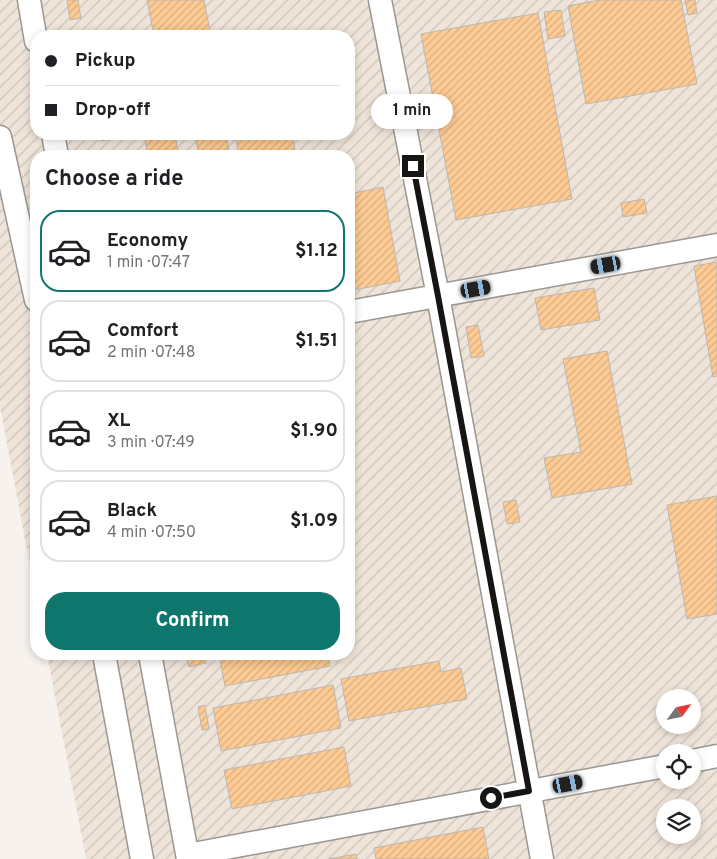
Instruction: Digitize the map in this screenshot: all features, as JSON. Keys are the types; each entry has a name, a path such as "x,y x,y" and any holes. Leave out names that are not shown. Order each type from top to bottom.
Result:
{"street":[{"path":"29,0 34,30"},
{"path":"380,0 438,296 542,859"},
{"path":"0,137 30,273"},
{"path":"355,311 717,245"},
{"path":"105,660 142,859"},
{"path":"151,660 188,857 656,768"},
{"path":"701,759 717,756"}],"shaded area":[{"path":"0,0 717,0 717,859 86,859 48,660 355,660 355,150 30,150 30,565 0,407"}],"building":[{"path":"67,0 78,0 81,18 70,20"},
{"path":"147,0 204,0 210,30 153,30"},
{"path":"599,0 681,0 697,84 586,104 568,6"},
{"path":"685,0 695,0 697,13 688,15"},
{"path":"561,10 565,36 548,39 544,12"},
{"path":"538,13 572,199 456,220 421,34"},
{"path":"145,140 176,140 178,150 147,150"},
{"path":"196,140 227,140 229,150 198,150"},
{"path":"236,140 293,140 295,150 238,150"},
{"path":"383,187 400,281 355,290 355,193"},
{"path":"644,199 647,213 623,217 621,203"},
{"path":"717,262 717,376 713,377 694,266"},
{"path":"594,288 600,320 541,330 535,298"},
{"path":"478,325 484,356 471,358 466,327"},
{"path":"607,351 632,484 552,498 544,458 581,452 563,359"},
{"path":"717,496 717,614 687,619 667,505"},
{"path":"516,500 520,522 507,524 503,502"},
{"path":"187,660 205,660 206,663 189,667"},
{"path":"220,660 329,660 330,666 225,686"},
{"path":"439,661 441,672 461,668 467,699 349,721 341,679"},
{"path":"333,685 341,728 221,751 213,708"},
{"path":"205,705 209,729 202,730 198,707"},
{"path":"344,747 351,786 232,809 224,770"},
{"path":"483,827 489,859 376,859 374,848"},
{"path":"356,854 357,859 329,859"}],"route":[{"path":"413,166 529,791 491,798"}]}
